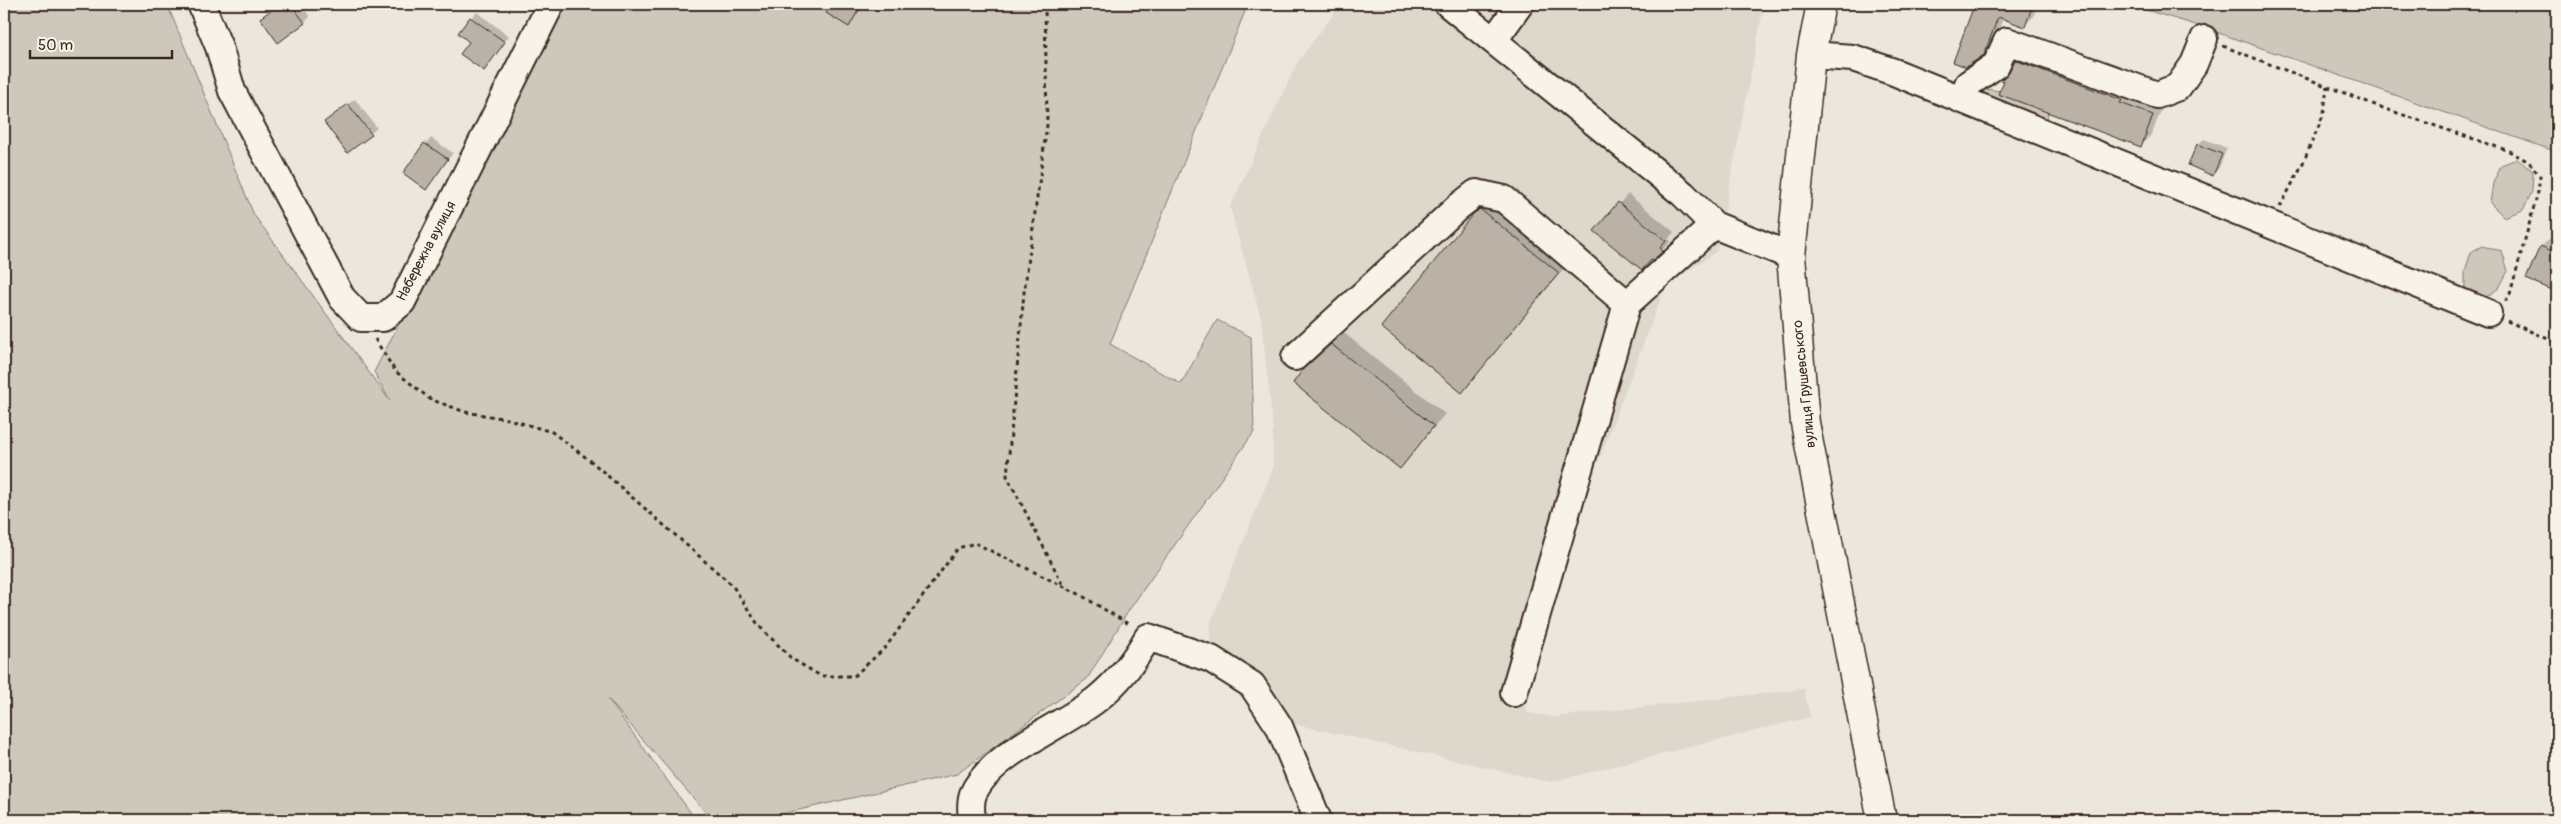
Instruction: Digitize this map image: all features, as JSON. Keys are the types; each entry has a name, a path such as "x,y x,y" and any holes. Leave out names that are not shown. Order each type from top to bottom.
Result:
{"main road":[{"name":"вулиця Грушевського","path":"1821,4 1811,55 1791,256 1805,423 1882,820"}],"street":[{"path":"201,4 219,48 232,92 342,298 361,318"},
{"name":"Набережна вулиця","path":"361,318 383,318 402,302 551,4"},
{"path":"1448,4 1683,194 1714,224 1791,256"},
{"path":"1494,40 1520,4"},
{"path":"1962,100 1968,84 1996,66 2006,40 2157,94 2178,87 2194,64 2204,39"},
{"path":"1811,55 1853,58 1962,100 2488,313"},
{"path":"1295,357 1458,206 1476,192 1504,199 1626,304"},
{"path":"1514,693 1626,304 1714,224"},
{"path":"972,814 972,795 980,781 991,770 1031,741 1097,699 1135,660 1148,637 1211,659 1252,685 1279,726 1318,820"}],"path":[{"path":"1045,4 1047,125 1024,293 1007,476 1064,587"},
{"path":"2204,39 2326,86 2509,151 2529,162 2540,176 2510,294 2500,310 2488,313"},
{"path":"2270,225 2303,163 2324,113 2326,86"},
{"path":"2488,313 2557,342"},
{"path":"361,318 395,371 430,398 466,412 508,418 552,432 592,462 732,585 759,626 792,659 821,676 854,676 885,648 958,548 975,543 1064,587 1148,637"}],"shaded area":[{"path":"4,4 167,4 254,215 390,401 374,372 564,4 1248,4 1110,344 1181,384 1217,320 1251,337 1254,432 1129,610 1087,679 957,774 755,820 712,820 608,699 696,820 4,820"},
{"path":"1341,4 1764,4 1717,251 1665,287 1577,517 1522,696 1528,713 1554,717 1804,689 1810,717 1550,782 1294,724 1274,691 1210,642 1211,621 1273,468 1273,428 1261,319 1230,207 1297,63"},
{"path":"2126,4 2557,4 2557,152 2199,26"},
{"path":"1986,89 2007,92 2047,108 2048,123 1977,93"},
{"path":"2517,159 2533,171 2532,192 2523,210 2504,217 2490,203 2493,183 2501,165"},
{"path":"2482,246 2502,251 2508,271 2499,288 2482,300 2465,292 2465,271 2471,252"}],"building":[{"path":"280,4 291,4 305,23 278,43 260,18"},
{"path":"832,4 862,4 849,27 826,13"},
{"path":"1966,4 2033,4 2025,27 1998,17 1984,55 1966,67 1953,62 1973,8"},
{"path":"470,17 505,42 484,71 460,54 469,42 458,33"},
{"path":"2015,60 2122,100 2120,103 2153,115 2141,147 1998,94 2004,81 2001,80 2009,72"},
{"path":"348,104 372,135 347,153 324,122"},
{"path":"424,143 448,159 426,190 403,173"},
{"path":"2197,144 2222,154 2213,176 2188,165"},
{"path":"1618,202 1666,241 1660,248 1663,251 1642,270 1594,231"},
{"path":"1480,209 1559,273 1462,393 1381,327 1473,214"},
{"path":"2540,246 2557,253 2557,292 2526,279"},
{"path":"1331,344 1434,426 1400,469 1293,383 1304,368"}]}
